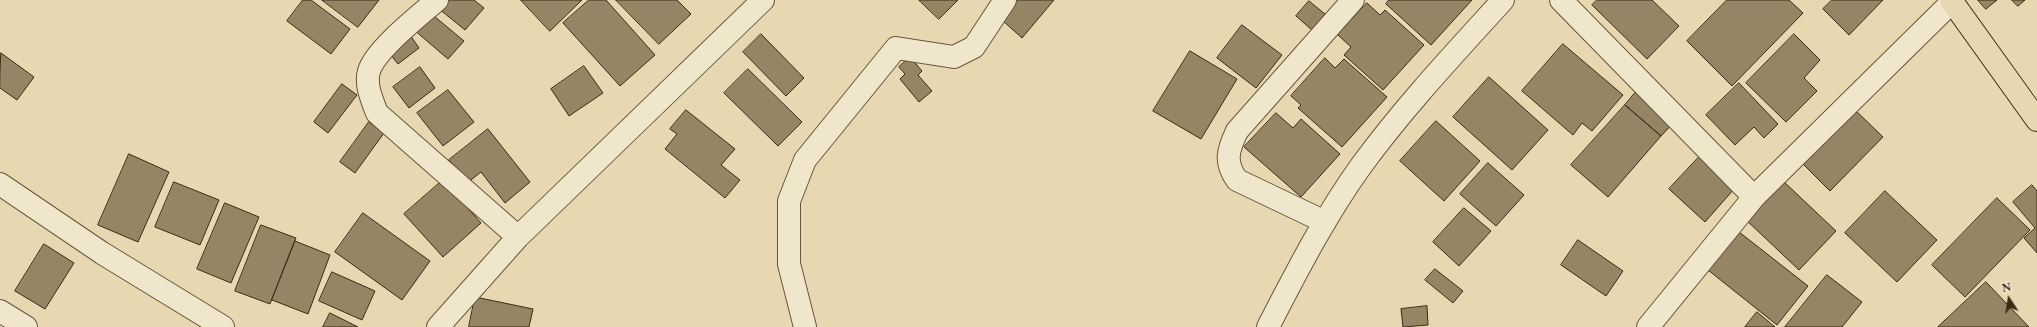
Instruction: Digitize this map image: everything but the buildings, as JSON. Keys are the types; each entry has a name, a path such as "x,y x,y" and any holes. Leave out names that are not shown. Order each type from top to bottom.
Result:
{"highway":[{"path":"1952,1 2037,120"}],"street":[{"path":"437,0 383,50 370,71 369,90 377,113 518,237"},
{"path":"438,327 518,237 762,0"},
{"path":"805,327 789,264 788,238 789,201 805,160 896,48 954,57 974,47 1005,0"},
{"path":"1325,222 1237,180 1230,171 1228,159 1230,145 1237,130 1353,0"},
{"path":"1268,327 1325,222 1360,167 1438,71 1503,0"},
{"path":"1561,0 1754,197"},
{"path":"1648,327 1754,197 1952,1"},
{"path":"0,184 102,253 222,327"},
{"path":"0,311 26,327"}]}
